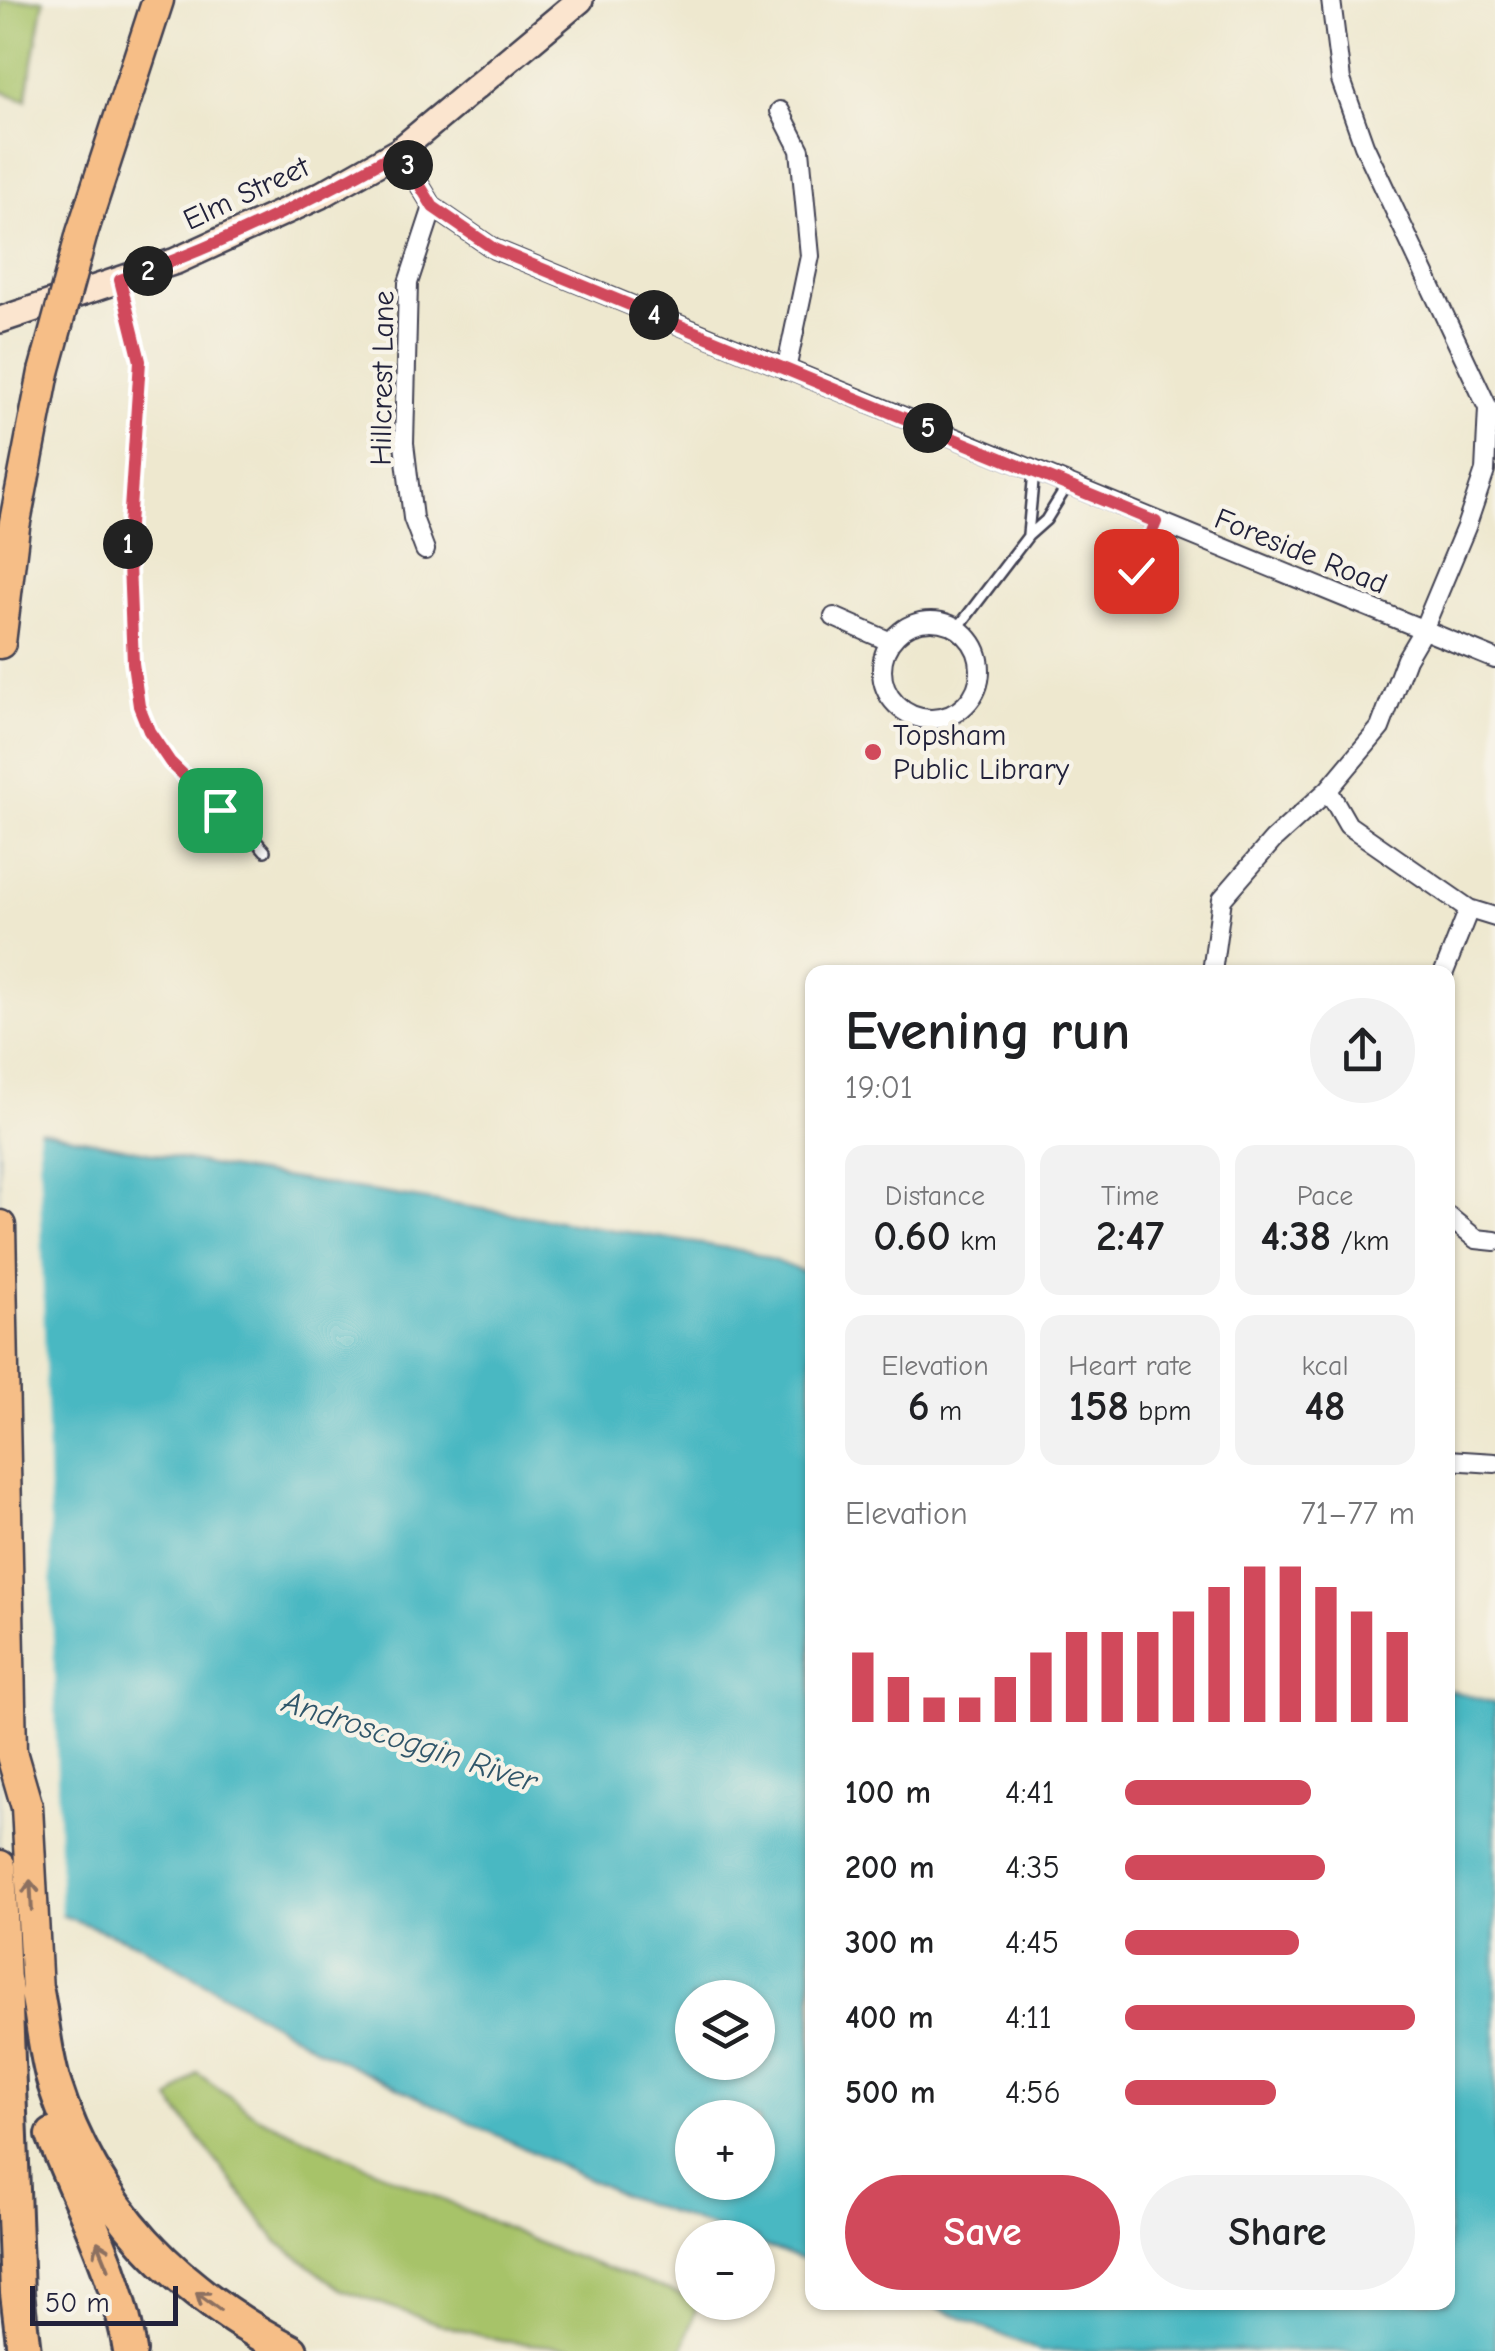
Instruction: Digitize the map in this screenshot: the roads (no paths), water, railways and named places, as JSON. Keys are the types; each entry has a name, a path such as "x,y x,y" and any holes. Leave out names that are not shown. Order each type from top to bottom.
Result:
{"highway":[{"path":"0,643 14,527 44,372 82,233 158,0"},
{"path":"0,1226 12,1752 27,1807 37,1992 48,2056 61,2102 88,2160 120,2214 157,2257 199,2296 291,2351"},
{"path":"0,1796 12,1752"},
{"path":"0,1866 16,2294 24,2351"},
{"path":"0,2036 5,1982"},
{"path":"37,1992 28,2018 28,2032 40,2093 115,2287 130,2350"}],"main road":[{"name":"Elm Street","path":"0,320 176,262 321,196 399,151 580,0"}],"street":[{"path":"1213,965 1222,898 1273,840 1328,790 1380,728 1406,659 1423,630 1466,527 1485,471 1488,408 1364,145 1341,80 1331,0"},
{"path":"780,110 800,150 810,256 786,370"},
{"name":"Foreside Road","path":"399,151 433,207 494,249 1495,659"},
{"name":"Hillcrest Lane","path":"425,550 412,518 404,444 408,283 433,207"},
{"path":"834,617 890,642"},
{"path":"944,622 958,628 976,651 979,681 964,706 936,718 920,718 905,712 885,688 882,672 890,642 914,624 944,622"},
{"path":"1328,790 1348,826 1469,909 1495,917"},
{"path":"1447,965 1469,909"},
{"path":"1455,1222 1476,1240 1495,1241"},
{"path":"1455,1461 1495,1464"}],"lane":[{"path":"120,280 140,361 128,540 133,663 139,706 149,731 170,762 247,830 265,851"},
{"path":"1028,536 1034,472"},
{"path":"958,628 1028,536 1046,520 1066,486"},
{"path":"1136,571 1156,522"}],"water":[{"name":"Androscoggin River","path":"0,1122 220,1167 752,1252 805,1272 805,2261 775,2250 775,2220 692,2220 626,2197 319,2050 138,1944 0,1892"},
{"path":"1455,1692 1495,1703 1495,2351 1040,2351 943,2310 1455,2310"}],"place":[{"name":"Topsham Public Library","path":"873,752"}]}
